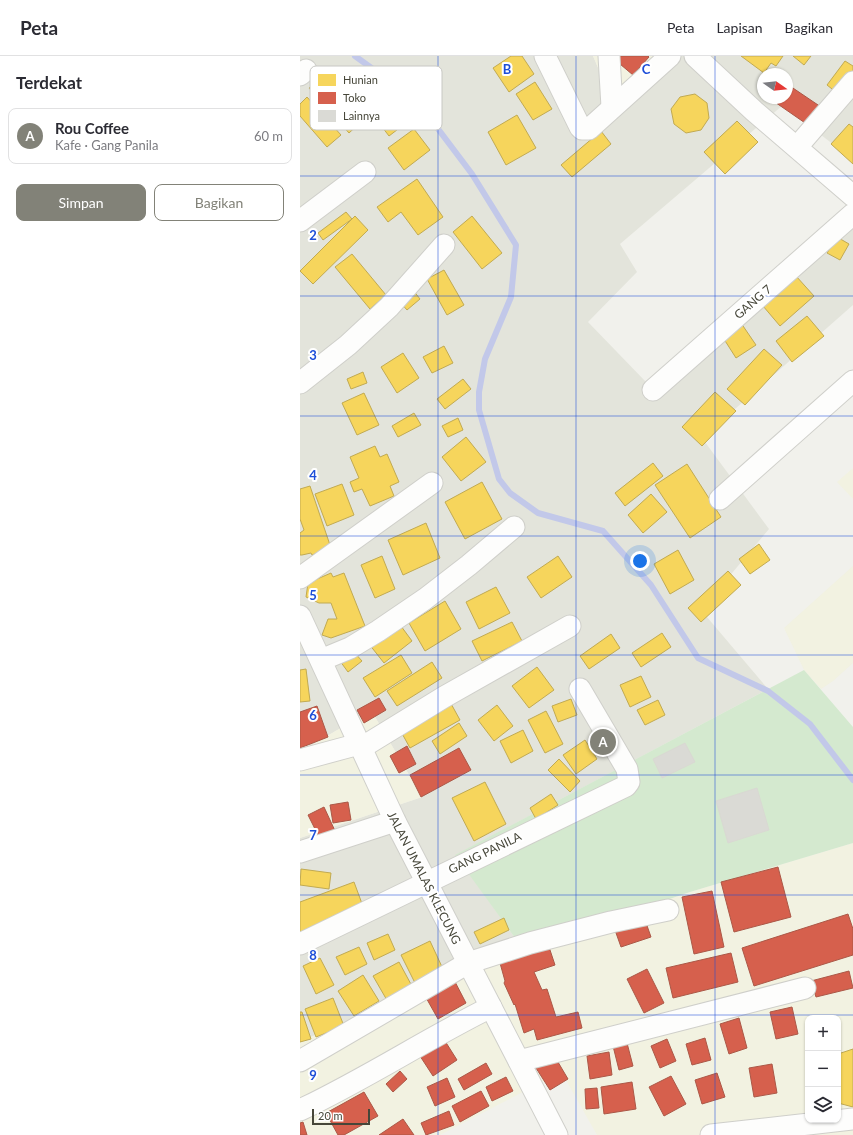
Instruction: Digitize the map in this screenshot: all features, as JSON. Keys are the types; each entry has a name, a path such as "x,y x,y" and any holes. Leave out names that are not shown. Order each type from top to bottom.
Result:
{"street":[{"path":"545,56 582,129 589,129 670,56"},
{"path":"609,56 612,107"},
{"path":"696,56 754,111 853,196"},
{"path":"796,147 853,82"},
{"path":"300,221 365,172"},
{"name":"GANG 7","path":"653,390 853,214"},
{"path":"300,383 348,345 389,307 444,245"},
{"path":"720,499 853,380"},
{"path":"300,578 432,483"},
{"path":"321,660 350,648 378,631 469,565 514,526"},
{"name":"JALAN UMALAS KLECUNG","path":"302,623 321,660 395,821 557,1135"},
{"path":"300,760 360,746 570,626"},
{"name":"GANG PANILA","path":"300,944 628,784 629,780 627,769 580,689"},
{"path":"300,852 395,821"},
{"path":"300,1061 468,963 530,943 611,922 668,910"},
{"path":"520,1061 805,988"},
{"path":"300,1110 402,1056 465,1020 491,1008"},
{"path":"711,1135 853,1119"}],"shaded area":[{"path":"300,56 593,56 610,95 656,56 853,56 853,160 783,105 620,244 637,272 588,322 646,382 853,214 853,305 702,438 769,529 701,610 768,689 456,855 523,949 345,1024 300,1041 300,838 422,797 371,710 312,745 300,745"},
{"path":"593,56 656,56 610,96"},
{"path":"853,468 853,499 837,482"},
{"path":"853,566 853,663 833,681 821,689 804,670 784,628"},
{"path":"371,710 422,797 300,838 300,745 312,745"},
{"path":"853,843 853,1135 597,1135 558,1066 546,1080 440,1135 300,1135 300,1041 345,1024 523,949 690,892"}],"green space":[{"path":"804,670 853,727 853,843 690,892 523,949 455,855"}],"building: Hunian":[{"path":"511,56 522,56 534,74 509,92 493,68"},
{"path":"741,56 783,56 776,66 771,63 768,68 757,68"},
{"path":"793,56 811,56 804,65"},
{"path":"845,61 853,66 853,71 837,93 827,85"},
{"path":"535,82 552,109 533,120 516,94"},
{"path":"695,94 707,103 709,118 701,130 686,133 674,124 671,109 680,97"},
{"path":"307,97 310,100 310,127 300,116 300,104"},
{"path":"517,115 536,148 506,165 488,132"},
{"path":"737,121 758,142 725,174 704,152"},
{"path":"849,124 853,127 853,164 831,144"},
{"path":"312,130 337,130 341,135 327,147"},
{"path":"384,130 397,130 389,136"},
{"path":"415,130 430,150 404,170 388,148"},
{"path":"601,131 611,144 572,177 561,165"},
{"path":"417,179 443,217 418,235 401,212 388,222 377,207"},
{"path":"346,212 352,219 323,240 318,233"},
{"path":"355,216 368,230 313,284 300,271"},
{"path":"472,216 502,253 482,269 453,232"},
{"path":"837,237 849,244 840,260 827,253"},
{"path":"352,254 386,295 370,309 335,267"},
{"path":"444,270 464,305 447,315 427,279"},
{"path":"796,276 814,296 780,326 763,306"},
{"path":"413,290 420,299 407,310 400,302"},
{"path":"807,316 824,336 792,362 776,341"},
{"path":"741,323 756,345 736,358 722,336"},
{"path":"444,346 453,363 432,373 423,357"},
{"path":"764,349 782,365 745,405 727,389"},
{"path":"403,353 419,378 397,393 381,367"},
{"path":"363,372 367,383 351,389 347,379"},
{"path":"463,379 471,389 445,409 437,399"},
{"path":"715,392 736,411 702,446 682,427"},
{"path":"364,393 379,425 357,435 342,403"},
{"path":"414,413 421,425 398,437 392,426"},
{"path":"458,418 463,430 448,437 442,426"},
{"path":"466,437 486,462 461,481 442,457"},
{"path":"375,446 380,457 387,454 399,482 390,486 394,496 370,506 362,489 354,492 350,482 359,478 350,457"},
{"path":"653,463 663,476 625,506 615,493"},
{"path":"687,464 721,517 690,538 655,485"},
{"path":"482,482 502,519 465,539 445,502"},
{"path":"342,484 354,515 327,526 315,494"},
{"path":"310,486 331,548 312,555 311,553 300,555 300,533 304,530 300,519 300,489"},
{"path":"651,494 667,512 643,533 628,515"},
{"path":"426,523 440,558 403,575 388,540"},
{"path":"759,544 770,560 750,574 739,559"},
{"path":"678,550 694,580 670,594 654,564"},
{"path":"382,556 395,589 375,598 361,565"},
{"path":"558,556 572,577 541,598 527,577"},
{"path":"728,571 741,585 701,622 688,608"},
{"path":"331,573 333,577 344,573 365,626 331,638 322,635 328,619 337,619 331,603 319,603 306,597 308,583"},
{"path":"496,587 510,613 479,629 466,602"},
{"path":"445,601 461,629 425,651 409,623"},
{"path":"398,622 412,641 384,663 369,644"},
{"path":"512,622 522,641 482,661 472,641"},
{"path":"662,633 671,647 641,667 632,653"},
{"path":"611,634 620,648 589,669 580,656"},
{"path":"353,651 362,661 348,672 340,661"},
{"path":"401,655 412,673 375,697 363,678"},
{"path":"432,662 442,678 397,706 387,691"},
{"path":"537,667 554,690 529,708 512,686"},
{"path":"306,669 310,701 300,702 300,670"},
{"path":"641,676 651,697 630,707 620,685"},
{"path":"571,699 577,715 558,722 552,706"},
{"path":"449,700 460,720 410,748 399,728"},
{"path":"658,700 665,715 645,725 637,710"},
{"path":"497,705 513,726 494,741 478,720"},
{"path":"546,711 563,744 545,753 528,720"},
{"path":"459,723 467,736 440,754 432,741"},
{"path":"523,730 533,751 511,763 500,741"},
{"path":"585,740 597,759 576,774 563,755"},
{"path":"559,759 580,781 570,792 548,770"},
{"path":"485,782 506,824 474,841 452,798"},
{"path":"551,794 558,805 536,819 530,808"},
{"path":"301,869 331,873 329,889 300,885"},
{"path":"354,882 364,909 300,933 300,902"},
{"path":"504,918 509,930 480,944 474,932"},
{"path":"388,934 395,950 374,960 367,943"},
{"path":"430,941 443,969 415,983 401,955"},
{"path":"359,947 367,964 345,975 336,957"},
{"path":"320,958 334,985 316,994 303,966"},
{"path":"399,962 413,988 388,1002 373,976"},
{"path":"363,975 379,1001 354,1016 338,991"},
{"path":"333,998 344,1026 316,1037 305,1009"},
{"path":"300,1012 302,1012 311,1039 300,1042"},
{"path":"853,1049 853,1107 841,1104 841,1053"}],"building: Toko":[{"path":"616,56 649,57 633,75 614,59"},
{"path":"793,88 821,107 808,125 778,104 793,104"},
{"path":"379,698 386,710 364,723 357,710"},
{"path":"317,706 328,737 300,748 300,712"},
{"path":"407,746 416,764 399,773 390,756"},
{"path":"459,748 471,770 421,797 410,775"},
{"path":"348,802 351,820 333,823 330,805"},
{"path":"324,807 336,833 321,841 308,815"},
{"path":"778,867 791,917 734,932 721,882"},
{"path":"712,891 724,947 694,954 682,897"},
{"path":"848,914 853,929 853,955 754,986 742,948"},
{"path":"645,920 651,937 621,947 615,930"},
{"path":"549,947 555,965 534,972 542,990 547,989 556,1017 578,1012 582,1028 537,1040 534,1029 524,1033 515,1004 514,1005 504,983 505,981 500,963"},
{"path":"731,953 738,982 673,998 666,968"},
{"path":"647,969 664,1003 644,1013 627,979"},
{"path":"849,971 853,988 816,997 811,981"},
{"path":"453,978 466,1003 438,1019 424,994"},
{"path":"792,1007 798,1034 776,1039 770,1012"},
{"path":"739,1018 747,1048 729,1054 720,1024"},
{"path":"705,1038 711,1060 692,1065 686,1044"},
{"path":"667,1039 676,1061 660,1068 651,1046"},
{"path":"445,1041 457,1060 433,1076 420,1056"},
{"path":"627,1043 633,1066 619,1070 613,1046"},
{"path":"609,1052 612,1075 590,1079 587,1056"},
{"path":"555,1057 568,1079 550,1090 536,1068"},
{"path":"486,1063 492,1074 464,1090 458,1079"},
{"path":"772,1064 777,1093 754,1097 749,1068"},
{"path":"400,1071 407,1079 393,1092 386,1084"},
{"path":"717,1073 725,1097 702,1104 695,1080"},
{"path":"671,1076 686,1104 664,1116 649,1087"},
{"path":"506,1077 513,1091 492,1101 486,1087"},
{"path":"447,1078 455,1097 435,1106 427,1087"},
{"path":"632,1082 636,1109 604,1114 601,1087"},
{"path":"597,1088 599,1108 586,1109 585,1089"},
{"path":"481,1091 489,1106 460,1122 452,1106"},
{"path":"364,1092 378,1116 344,1135 338,1135 326,1113"},
{"path":"449,1111 454,1125 426,1135 421,1123"},
{"path":"403,1119 414,1135 379,1135"},
{"path":"303,1122 307,1135 300,1135 300,1123"}],"building: Lainnya":[{"path":"685,743 695,762 662,778 653,759"},
{"path":"757,788 769,830 728,843 716,801"}],"waterway":[{"path":"355,56 369,66"},
{"path":"439,130 472,174 516,245 511,297 485,359 479,392 479,410 499,479 510,493 538,513 603,531 651,585 698,658 768,691 810,724 853,780"}],"place":[{"name":"Rou Coffee","path":"603,742"}]}
